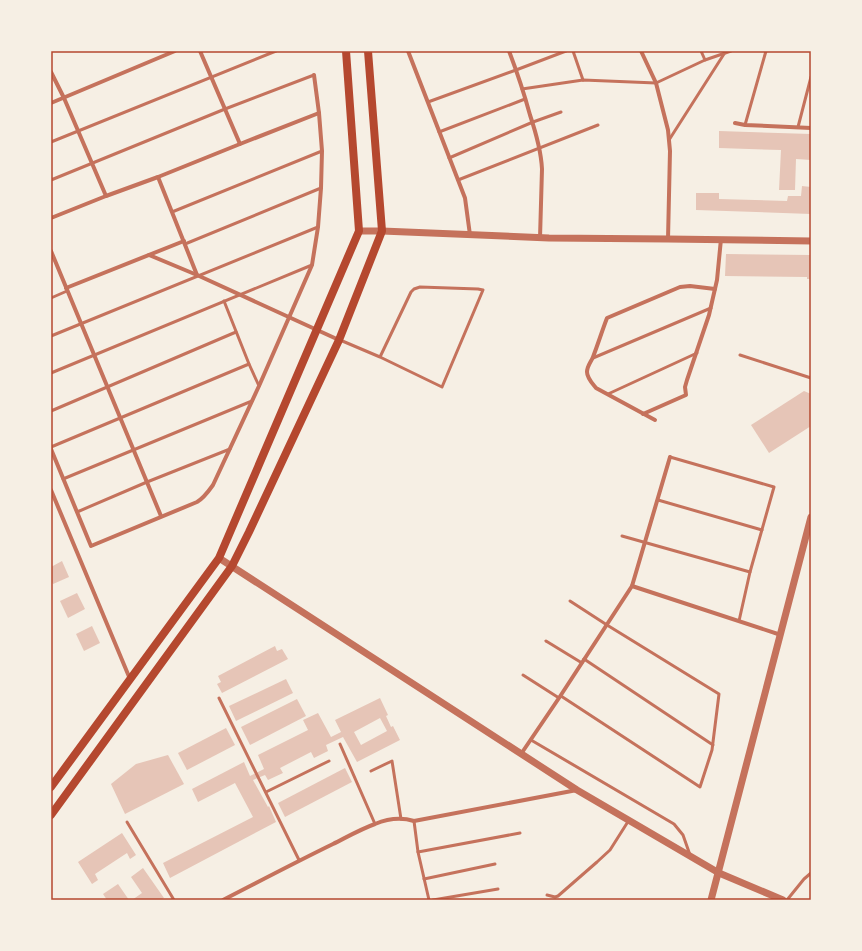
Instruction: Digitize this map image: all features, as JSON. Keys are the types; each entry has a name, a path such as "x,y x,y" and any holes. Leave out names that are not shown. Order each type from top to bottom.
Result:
{"main road":[{"path":"51,788 219,558 359,231 346,51"},
{"path":"51,815 232,566 339,340 382,231 368,51"}],"street":[{"path":"51,103 175,51"},
{"path":"200,51 240,144"},
{"path":"408,51 458,180 464,198 470,235"},
{"path":"509,51 540,148 542,169 540,238"},
{"path":"641,51 656,83 668,130 670,151 668,238"},
{"path":"51,72 64,98 106,196"},
{"path":"51,448 91,546 197,502 203,498 213,485 259,386 312,265 318,227 322,151 314,75"},
{"path":"51,218 319,113"},
{"path":"735,123 745,125 811,128"},
{"path":"158,177 197,275"},
{"path":"359,231 540,238 668,238 810,241"},
{"path":"643,414 686,395 685,387 711,308 717,280 721,239"},
{"path":"67,289 184,242"},
{"path":"51,251 53,260 67,289 161,516"},
{"path":"149,255 197,275 339,340"},
{"path":"655,420 596,388 588,378 587,370 607,318 680,287 690,286 715,289"},
{"path":"521,754 632,586 670,457"},
{"path":"51,490 130,679"},
{"path":"711,900 811,518"},
{"path":"219,558 578,790 719,873 783,900"},
{"path":"632,586 781,634"},
{"path":"223,900 299,860 375,824 402,818 414,821 578,790"}],"lane":[{"path":"51,142 276,51"},
{"path":"428,102 566,51"},
{"path":"573,51 583,80"},
{"path":"701,51 705,60"},
{"path":"522,89 583,80 656,83 705,60 731,51"},
{"path":"745,125 766,51"},
{"path":"669,140 725,53"},
{"path":"51,180 225,109 314,75"},
{"path":"798,127 811,77"},
{"path":"439,132 525,99"},
{"path":"449,158 532,122 561,112"},
{"path":"458,180 598,126"},
{"path":"172,212 322,151"},
{"path":"184,242 321,188"},
{"path":"51,336 197,275 318,227"},
{"path":"51,373 312,265"},
{"path":"339,340 380,357 442,387 483,290 414,288 410,292 380,357"},
{"path":"51,298 67,289"},
{"path":"224,301 259,386"},
{"path":"592,358 711,308"},
{"path":"51,411 236,332"},
{"path":"608,394 697,353"},
{"path":"740,355 811,378"},
{"path":"51,448 249,364"},
{"path":"63,479 252,401"},
{"path":"77,512 230,449"},
{"path":"670,457 774,487 750,572 739,621"},
{"path":"658,500 762,530"},
{"path":"622,536 750,572"},
{"path":"522,675 560,697 700,787 712,750 719,694 606,625 570,601"},
{"path":"546,641 583,661 712,745"},
{"path":"219,698 299,860"},
{"path":"531,740 674,824 683,835 690,856"},
{"path":"340,744 375,824"},
{"path":"266,792 329,761"},
{"path":"370,771 392,762 402,818"},
{"path":"547,895 555,897 558,896 597,862 610,850 629,820"},
{"path":"414,821 418,852 429,900"},
{"path":"127,822 174,900"},
{"path":"418,852 520,832"},
{"path":"424,879 495,864"},
{"path":"788,900 804,879 811,874"},
{"path":"433,900 498,888"}],"building":[{"path":"719,131 811,134 811,160 796,159 795,190 779,190 781,150 719,148"},
{"path":"802,186 811,187 811,214 696,210 696,193 719,193 719,199 787,201 788,196 801,196"},
{"path":"726,254 811,255 811,279 807,279 807,277 725,276"},
{"path":"804,391 811,394 811,426 769,453 751,425"},
{"path":"62,561 69,577 53,584 51,580 51,567"},
{"path":"77,593 85,609 68,618 60,601"},
{"path":"92,626 100,643 84,651 76,634"},
{"path":"275,646 277,651 282,649 288,659 222,693 217,684 221,682 218,676"},
{"path":"286,679 293,693 236,721 229,706"},
{"path":"380,698 388,715 386,716 391,727 393,726 400,740 357,762 343,737 326,745 328,751 314,758 311,752 280,768 283,773 268,780 265,775 253,780 268,807 269,806 276,822 170,878 163,863 253,817 235,783 198,802 192,789 244,762 250,776 264,769 258,755 308,730 303,720 318,713 331,737 341,732 335,720","holes":["380,718 387,731 361,745 354,732"]},
{"path":"297,699 306,716 250,745 241,727"},
{"path":"226,728 235,745 187,770 178,753"},
{"path":"168,755 184,784 125,814 111,784 136,764"},
{"path":"345,768 352,782 285,817 278,803"},
{"path":"122,833 136,855 130,859 127,853 95,874 98,880 92,884 78,862"},
{"path":"143,868 164,898 160,900 132,900 142,893 131,877"},
{"path":"118,884 129,900 107,900 103,894"}]}
